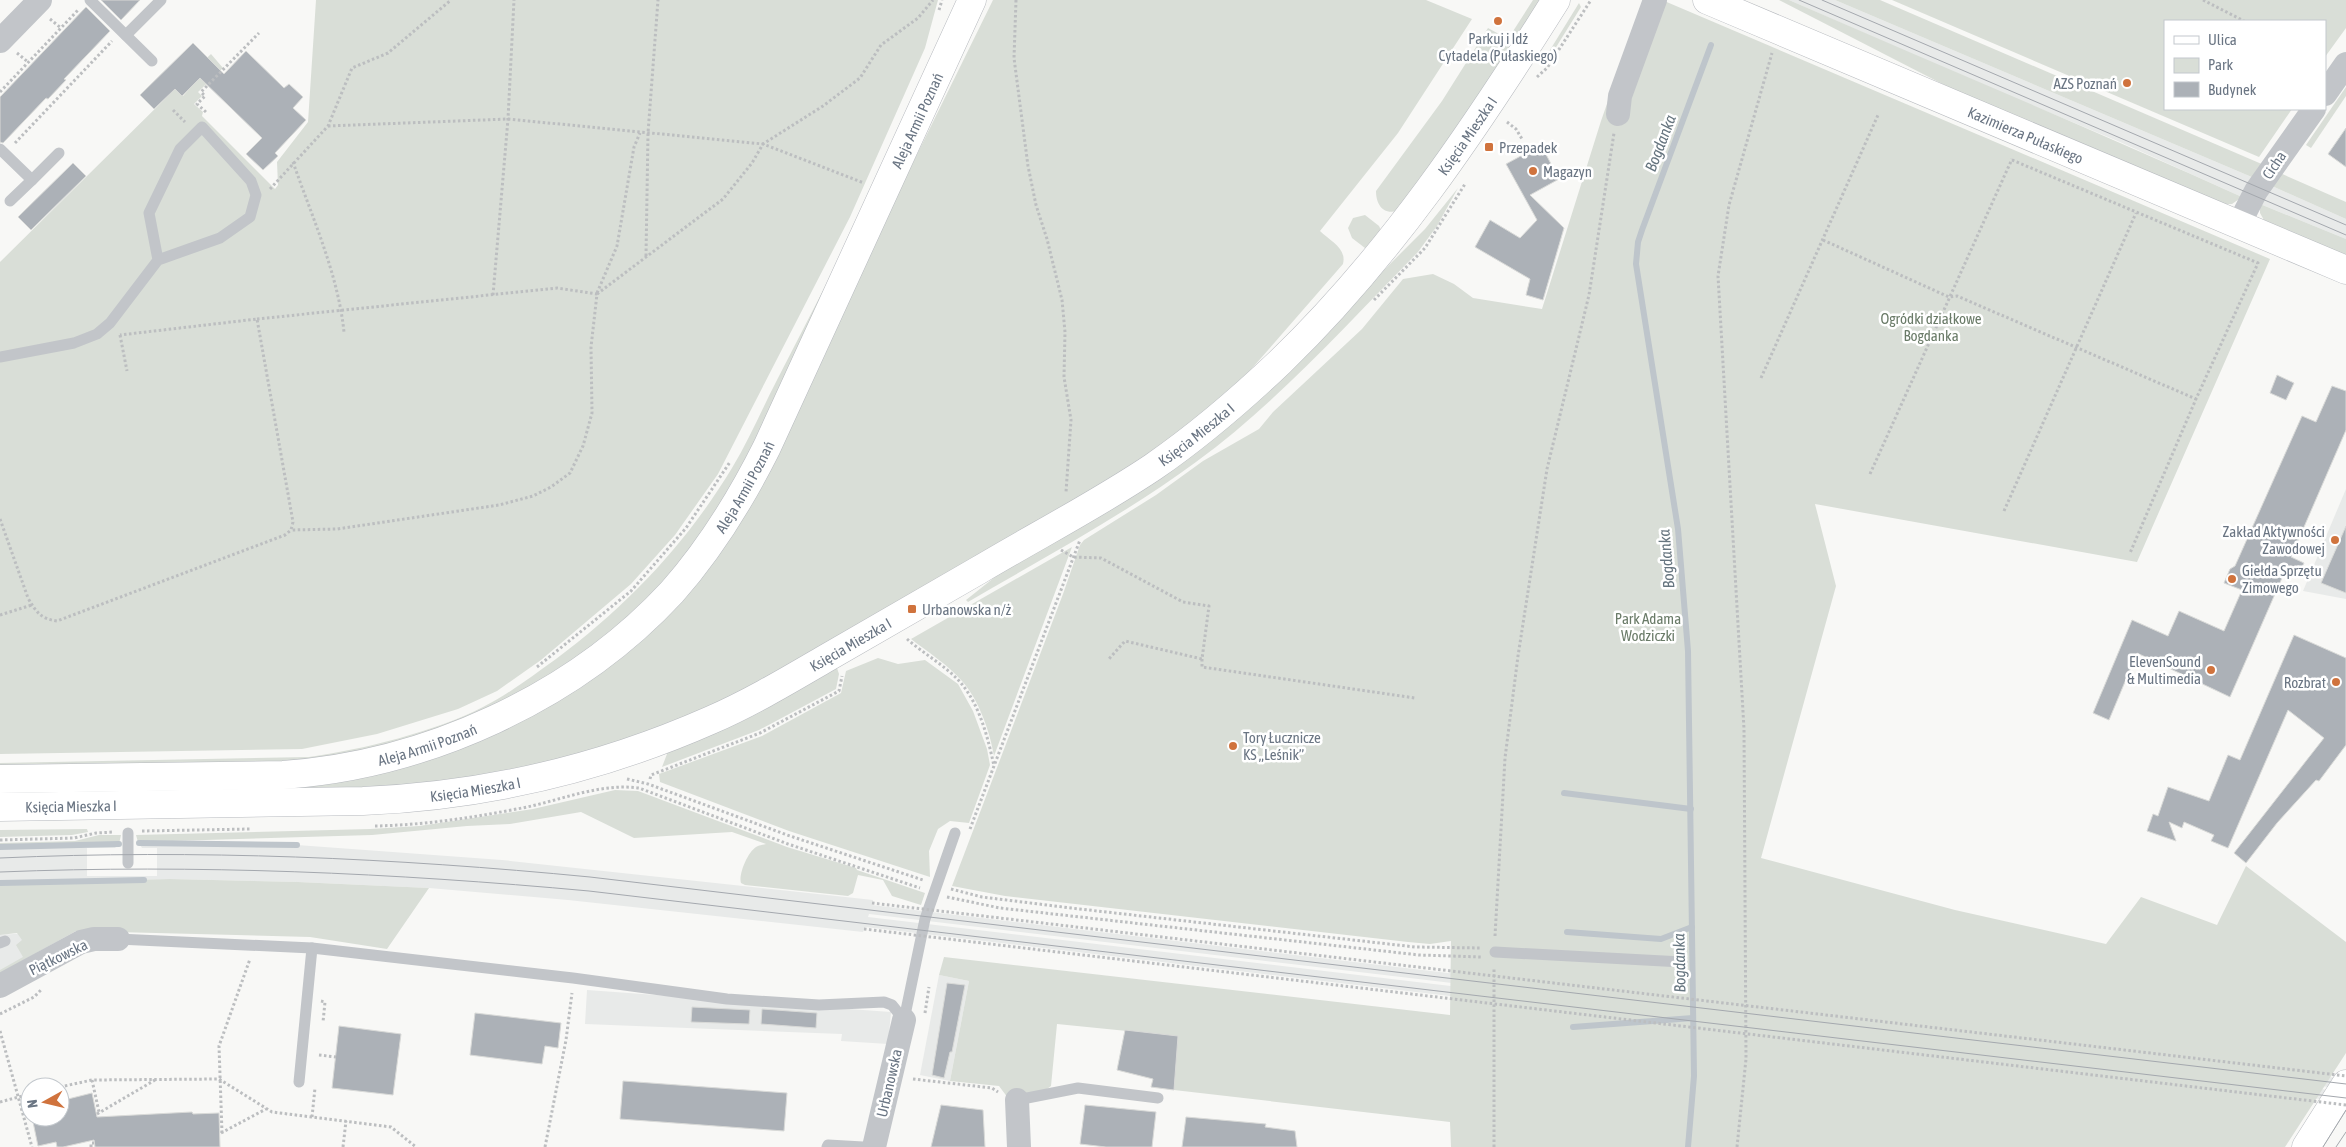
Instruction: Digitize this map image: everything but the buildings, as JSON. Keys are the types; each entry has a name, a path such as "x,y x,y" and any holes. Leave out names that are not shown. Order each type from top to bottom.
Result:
{"street":[{"path":"0,41 40,0"},
{"name":"Aleja Armii Poznań","path":"314,773 381,759 447,739 481,725 538,696 571,676 622,639 650,614 688,573 728,518 763,455 972,0"},
{"name":"Księcia Mieszka I","path":"0,807 398,799 513,784 607,760 662,740 747,703 1071,531 1142,474 1190,440 1255,385 1308,334 1374,260 1433,185 1492,102 1556,0"},
{"path":"1618,114 1620,96 1655,0"},
{"name":"Kazimierza Pułaskiego","path":"1707,0 2346,270"},
{"path":"2326,93 2346,64"},
{"name":"Cicha","path":"2239,224 2256,191 2313,110"},
{"name":"Księcia Mieszka I","path":"0,779 314,773"},
{"name":"Piątkowska","path":"0,986 81,942 94,939 118,940"},
{"name":"Urbanowska","path":"874,1147 915,1017"},
{"path":"2306,1147 2346,1084"},
{"path":"1017,1100 1019,1147"}],"lane":[{"path":"124,33 161,0"},
{"path":"86,4 124,33 152,61"},
{"path":"0,357 88,339 110,323 158,260 220,238 250,217 256,195 251,181 202,127 180,150 149,213 158,260"},
{"path":"5,148 32,180"},
{"path":"10,201 59,153"},
{"path":"128,832 128,863"},
{"path":"118,940 312,948 574,978 663,991 790,1004 819,1005 884,1002 915,1017 925,919 940,890 956,832"},
{"path":"299,1082 312,948"},
{"path":"1494,954 1682,962"},
{"path":"1017,1100 1078,1088 1158,1098"},
{"path":"827,1147 828,1145 863,1147"}],"path":[{"path":"268,191 328,126 352,68 388,53 451,0"},
{"path":"493,295 508,119 514,0"},
{"path":"646,256 648,134 658,0"},
{"path":"120,335 557,288 597,294 723,199 752,163 763,144 823,106 860,78 881,45 918,18 933,0"},
{"path":"937,19 942,0"},
{"path":"968,833 1073,557 1071,531 1071,420 1064,377 1065,332 1062,300 1047,239 1036,205 1022,122 1014,58 1016,0"},
{"path":"2203,0 2242,20"},
{"path":"0,92 86,4"},
{"path":"5,148 124,33"},
{"path":"206,112 197,104 205,96 201,92 259,33"},
{"path":"1737,1147 1746,1059 1744,729 1718,276 1729,205 1774,49"},
{"path":"174,110 186,123"},
{"path":"1494,1147 1494,954 1504,758 1547,469 1589,295 1610,147 1618,114"},
{"path":"1762,378 1878,116"},
{"path":"328,126 508,119 763,144 869,185"},
{"path":"1507,122 1516,129 1522,140"},
{"path":"291,530 337,529 499,505 533,496 558,482 570,472 583,446 592,413 591,347 597,294 617,246 634,147 640,133"},
{"path":"1870,474 2016,151"},
{"path":"2012,160 2258,263 2196,399 2130,553"},
{"path":"293,162 333,277 342,312 344,332"},
{"path":"2004,511 2136,213"},
{"path":"1823,240 1949,296 1957,296 2196,399"},
{"path":"0,519 32,605 40,616 57,621 285,535 291,530 293,522 257,319"},
{"path":"110,323 120,335 127,371"},
{"path":"532,672 596,621 637,584 686,528 735,453"},
{"path":"1071,531 1059,545 1061,551 1073,557 1101,558 1183,602 1209,606 1202,667 1415,698"},
{"path":"0,615 32,605"},
{"path":"907,639 961,683 984,727 994,766"},
{"path":"1108,660 1125,641 1202,659"},
{"path":"650,779 651,775 760,733 839,691 842,670"},
{"path":"624,779 648,784 940,890 1001,900 1415,947 1494,954"},
{"path":"370,826 465,818 618,786 647,789 788,844 1000,908 1419,955 1482,957 1494,954"},
{"path":"0,840 74,838 96,833 253,829"},
{"path":"940,890 941,912"},
{"path":"872,902 2346,1076"},
{"path":"864,929 2346,1105"},
{"path":"934,945 938,929"},
{"path":"254,946 221,1040 219,1079 221,1133 267,1109"},
{"path":"544,1147 566,1040 574,978"},
{"path":"915,1017 929,984"},
{"path":"0,1031 32,1147"},
{"path":"319,1055 336,1057"},
{"path":"911,1088 915,1070"},
{"path":"92,1080 98,1113 155,1079"},
{"path":"70,1085 92,1080 219,1079 272,1112 391,1127 416,1147"},
{"path":"913,1079 992,1088"},
{"path":"0,1102 18,1096"},
{"path":"343,1147 346,1121"},
{"path":"91,1147 91,1143 94,1143"}],"shaded area":[{"path":"1789,0 1835,0 2254,178 2242,197 2120,142 1964,77"},
{"path":"2272,186 2346,219 2346,239 2260,204"},
{"name":"Zakład Aktywności Zawodowej","path":"2346,489 2346,599 2303,591"},
{"path":"139,843 297,845 502,860 873,900 872,905 2346,1079 2346,1089 869,914 868,917 2346,1092 2346,1102 865,927 863,932 568,900 429,888 170,879 0,883 0,847 119,844 115,848 87,848 87,876 157,876 157,848 142,848"},
{"path":"27,933 43,962 0,985 0,935"},
{"path":"939,975 969,981 950,1081 920,1075"},
{"path":"587,990 891,1012 888,1044 841,1041 842,1034 585,1024"}],"green space":[{"path":"316,0 938,0 925,48 850,217 718,474 675,535 631,584 541,660 497,691 458,709 377,734 302,749 0,754 0,262 175,89 183,96 198,79 181,83 211,54 223,68 198,92 202,96 194,104 203,112 202,116 275,189 278,185 277,162 308,122"},
{"path":"993,0 1426,0 1472,19 1398,133 1320,231 1340,249 1344,258 1343,264 1234,389 1140,462 815,653 689,718 566,761 413,788 0,797 0,790 328,784 355,778 523,717 740,514"},
{"path":"1533,0 1543,0 1482,96 1397,211 1384,210 1377,200 1376,191 1442,101 1488,28 1508,39"},
{"path":"1662,0 2270,259 2137,562 1815,504 1836,586 1761,858 1955,910 2106,944 2141,897 2217,925 2246,866 2346,942 2346,1053 2285,1147 1451,1147 1450,1122 1174,1090 1177,1036 1057,1024 1051,1086 1035,1098 1008,1098 999,1086 950,1081 969,981 939,975 944,957 1450,1015 1451,941 1430,944 1408,942 1005,896 952,886 1080,545 1084,540 1156,495 1203,461 1259,429 1273,412 1362,329 1403,279 1433,274 1454,284 1473,298 1542,309 1601,121 1624,55"},
{"path":"1779,0 1789,0 2242,197 2232,204 2225,204 1958,92"},
{"path":"1835,0 1880,0 2264,165 2254,178"},
{"name":"AZS Poznań","path":"1892,0 2346,0 2346,28 2326,56 2326,20 2164,20 2164,110 2291,110 2259,157"},
{"path":"1579,3 1581,7 1545,65 1542,63"},
{"path":"2346,87 2346,96 2311,148 2306,145"},
{"path":"2280,173 2346,202 2346,219 2272,186"},
{"path":"1458,188 1437,226 1418,252 1311,362 1226,439 1169,481 1113,518 968,602 966,600 1354,300 1425,229"},
{"path":"2260,204 2346,239 2346,257 2265,222 2260,213"},
{"path":"1365,215 1379,226 1381,230 1365,248 1352,238 1348,228 1353,218"},
{"path":"834,269 736,483 678,567 608,636 519,694 423,736 317,761 0,769 0,763 309,757 330,754 421,732 464,716 502,696 582,639 631,595 675,548 714,496 732,468"},
{"path":"1072,547 994,756 990,737 974,697 951,670 911,639"},
{"path":"878,658 898,664 925,660 958,684 973,711 987,749 990,765 969,823 950,821 938,829 929,851 930,877 789,831 660,782 659,774 762,736 841,693 846,671"},
{"path":"837,668 839,674 836,689 759,730 662,767 667,754 666,750"},
{"path":"615,790 638,791 787,847 856,868 857,870 925,893 921,905 892,896 883,880 858,875 853,893 848,896 745,885 741,883 741,874 745,862 755,848 766,844 732,832 634,838 581,812 510,824 372,835 138,842 136,835 419,826 533,809"},
{"path":"87,829 88,832 72,835 0,837 0,830"},
{"path":"99,835 121,835 119,844 0,847 0,843 75,841"},
{"path":"170,879 429,888 387,949 310,937 76,931 0,973 0,970 23,957 16,945 22,940 17,933 0,935 0,883"}],"waterway":[{"name":"Bogdanka","path":"1688,1147 1694,1076 1688,651 1678,529 1636,264 1638,242 1642,230 1711,45"},
{"path":"1564,793 1691,809"},
{"path":"139,843 297,845"},
{"path":"0,847 119,844"},
{"path":"0,883 144,880"},
{"path":"1567,932 1661,939 1692,927"},
{"path":"1573,1027 1693,1018"}],"tram line":[{"path":"1799,0 2346,235"},
{"path":"1822,0 2346,225"},
{"path":"0,858 148,854 295,857 443,865 590,877 2346,1084"},
{"path":"0,872 148,869 295,872 442,879 589,891 2346,1098"},
{"path":"2323,1147 2346,1110"},
{"path":"2336,1147 2346,1132"}],"place":[{"name":"Parkuj i Idź Cytadela (Pułaskiego)","path":"1498,21"},
{"name":"AZS Poznań","path":"2127,83"},
{"name":"Przepadek","path":"1489,147"},
{"name":"Magazyn","path":"1533,171"},
{"name":"Zakład Aktywności Zawodowej","path":"2335,540"},
{"name":"Giełda Sprzętu Zimowego","path":"2232,579"},
{"name":"Urbanowska n/ż","path":"912,609"},
{"name":"ElevenSound & Multimedia","path":"2211,670"},
{"name":"Rozbrat","path":"2336,682"},
{"name":"Tory Łucznicze KS „Leśnik”","path":"1233,746"}],"park label":[{"name":"Ogródki działkowe Bogdanka","path":"1931,326"},
{"name":"Park Adama Wodziczki","path":"1648,626"}]}
